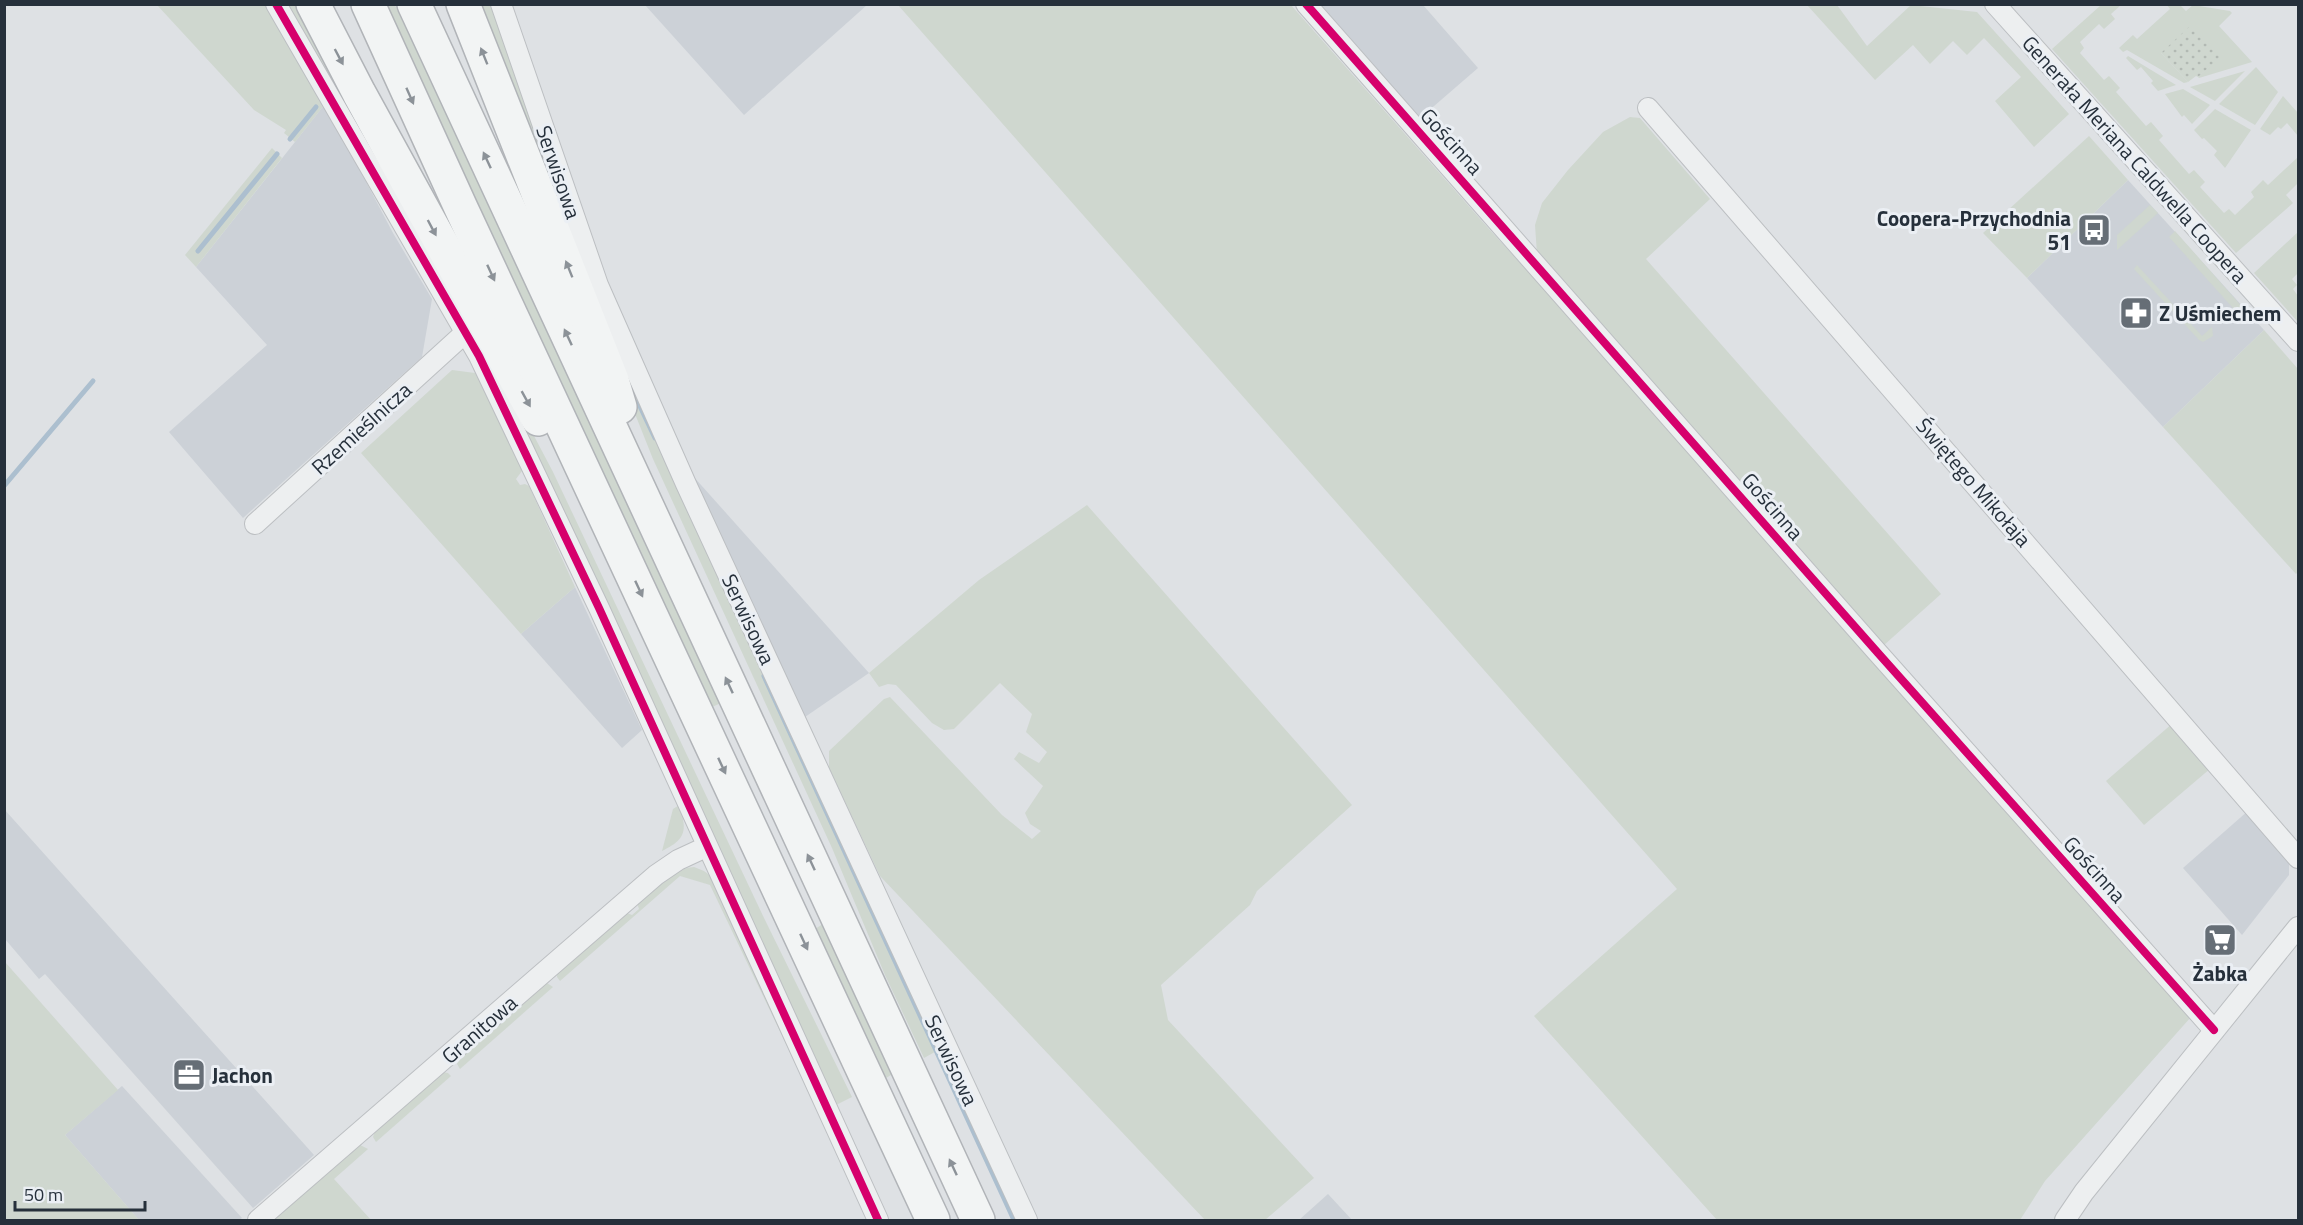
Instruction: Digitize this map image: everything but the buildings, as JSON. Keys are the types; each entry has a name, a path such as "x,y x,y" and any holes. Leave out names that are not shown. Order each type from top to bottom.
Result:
{"highway":[{"path":"313,4 370,114 539,421 615,536"},
{"path":"368,4 933,1221"},
{"path":"414,4 978,1221"},
{"path":"463,4 612,380 654,524"}],"street":[{"path":"276,4 466,332 599,608 878,1221"},
{"name":"Serwisowa","path":"501,4 598,285 686,484 1027,1221"},
{"name":"Gościnna","path":"1306,4 2214,1030"},
{"name":"Generała Meriana Caldwella Coopera","path":"1995,4 2298,341"},
{"name":"Świętego Mikołaja","path":"1648,108 2298,858"},
{"name":"Rzemieślnicza","path":"255,524 466,332"},
{"name":"Granitowa","path":"258,1221 656,875 678,860 706,847"},
{"path":"2065,1221 2084,1192 2298,927"}],"shaded area":[{"path":"157,5 268,5 325,104 295,142 284,133 286,130 254,110"},
{"path":"287,5 307,5 553,472 765,920 852,1097 836,1105 444,279"},
{"path":"386,5 395,5 721,703 712,707"},
{"path":"472,5 493,5 572,227 942,1048 924,1058 885,975 832,848 653,459"},
{"path":"645,5 867,5 744,115"},
{"path":"898,5 1291,5 1489,229 1651,406 2191,1017 2045,1181 2020,1220 1717,1220 1534,1016 1677,889"},
{"path":"1319,5 1423,5 1478,68 1419,119"},
{"path":"1807,5 1837,5 1867,46 1911,5 1977,12 2069,114 2034,147 1995,101 2021,77 1984,38 1967,55 1953,41 1930,64 1913,45 1875,80"},
{"path":"2101,5 2121,5 2111,14 2115,19 2104,29 2099,24 2080,42 2084,48 2080,53 2104,80 2109,76 2120,88 2116,92 2146,126 2151,122 2163,136 2159,140 2189,174 2194,170 2205,182 2200,187 2224,213 2229,209 2235,215 2254,197 2251,192 2263,180 2268,185 2298,157 2298,183 2286,195 2293,203 2236,253 2052,49"},
{"path":"2167,5 2180,5 2186,11 2193,5 2230,11 2232,13 2219,26 2252,62 2199,78 2221,56 2161,53 2188,82 2184,83 2127,50 2123,52 2119,48 2133,35 2137,39 2170,9"},
{"path":"2192,24 2222,56 2198,77 2188,82 2161,53"},
{"path":"2128,56 2176,85 2158,91 2141,67 2137,70 2126,58"},
{"path":"2256,67 2278,92 2255,125 2219,104"},
{"path":"2245,71 2215,101 2190,87"},
{"path":"2183,89 2210,105 2192,124 2184,115 2182,117 2165,94"},
{"path":"2283,96 2298,113 2298,136 2287,123 2281,129 2278,127 2270,135 2260,129"},
{"path":"325,104 393,233 432,299 422,357 243,518 169,432 267,345 196,267"},
{"path":"2215,109 2251,130 2225,168 2214,155 2217,151 2194,130"},
{"path":"1630,117 1640,118 1710,199 1646,259 1941,594 1883,646 1537,254 1535,225 1542,203 1603,132"},
{"path":"2089,136 2128,180 2027,278 1983,233"},
{"path":"272,148 282,158 196,267 185,255"},
{"path":"2128,180 2264,330 2163,427 2027,278"},
{"path":"2150,205 2158,213 2117,250 2117,235"},
{"path":"2175,231 2244,309 2231,321 2226,315 2233,308 2169,237"},
{"path":"2298,232 2298,273 2292,279 2297,285 2293,289 2298,296 2298,322 2254,273"},
{"path":"2137,265 2202,336 2212,327 2213,336 2203,342 2199,340 2134,269"},
{"path":"2264,330 2298,369 2298,572 2296,574 2163,427"},
{"path":"452,370 475,373 522,465 522,471 516,479 520,485 529,486 575,587 521,634 361,453"},
{"path":"693,476 869,673 805,717"},
{"path":"1087,505 1352,805 1257,891 1250,905 1161,985 1168,1020 1314,1178 1265,1220 1205,1220 880,876 829,768 829,751 884,699 890,697 1002,815 1032,839 1041,831 1030,824 1025,813 1043,786 1014,759 1019,752 1039,763 1047,752 1026,732 1032,714 1000,683 954,729 944,730 932,723 896,685 888,684 879,687 869,673 979,580"},
{"path":"575,587 642,730 622,748 521,634"},
{"path":"2173,723 2211,768 2144,825 2106,781"},
{"path":"681,804 687,816 683,820 682,835 676,843 662,851 673,809"},
{"path":"4,809 314,1155 253,1208 45,974 39,979 5,939"},
{"path":"2249,810 2289,856 2289,875 2242,935 2183,868"},
{"path":"694,867 712,877 807,1088 710,885 680,876 560,981 557,977 557,972 627,913 632,915 639,909 637,903 656,886 678,871"},
{"path":"823,924 893,1074 884,1079 815,929"},
{"path":"5,962 118,1090 65,1135 139,1220 5,1220"},
{"path":"547,983 553,987 460,1069 457,1064 459,1059"},
{"path":"443,1072 451,1076 376,1142 373,1137 375,1131"},
{"path":"122,1086 242,1218 239,1220 139,1220 65,1135"},
{"path":"360,1145 368,1149 334,1179 371,1220 273,1220"},
{"path":"1328,1194 1352,1220 1299,1220"}],"waterway":[{"path":"290,139 316,107"},
{"path":"198,251 277,154"},
{"path":"4,486 93,381"},
{"path":"638,402 655,438"},
{"path":"764,676 1014,1220"}],"cycle path":[{"path":"276,4 479,356 599,608 878,1220"},
{"path":"1306,4 2214,1030"}],"place":[{"name":"Coopera-Przychodnia 51","path":"2094,230"},
{"name":"Z Uśmiechem","path":"2136,313"},
{"name":"Żabka","path":"2220,940"},
{"name":"Jachon","path":"189,1075"}]}
